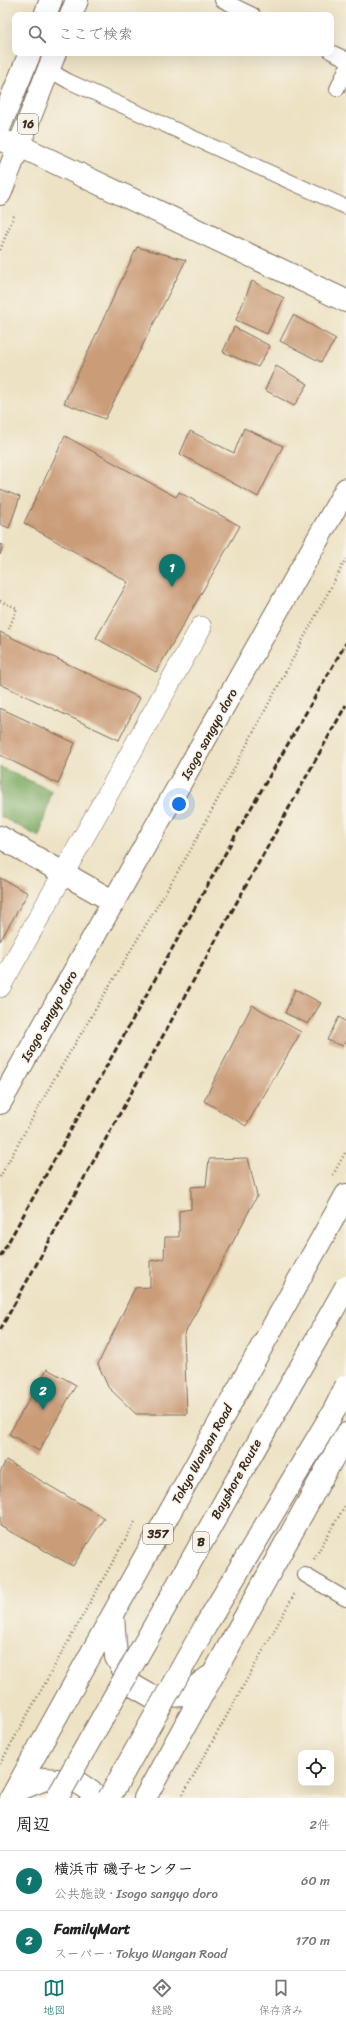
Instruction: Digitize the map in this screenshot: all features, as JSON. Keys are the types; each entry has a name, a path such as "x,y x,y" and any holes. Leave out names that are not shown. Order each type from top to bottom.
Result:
{"main road":[{"path":"46,12 51,0"},
{"path":"72,12 77,0"},
{"name":"16","path":"0,126 29,56"},
{"name":"16","path":"0,194 10,143 52,61"},
{"path":"10,143 346,301"},
{"name":"Isogo sangyo doro","path":"0,1103 346,489"},
{"path":"0,837 114,902"},
{"name":"Tokyo Wangan Road","path":"13,1794 346,1195"},
{"name":"Bayshore Route","path":"57,1798 346,1286"},
{"path":"109,1798 206,1625 335,1409 346,1386"},
{"path":"145,1798 346,1434"},
{"path":"113,1616 116,1657 132,1685 153,1697 184,1695 214,1674"},
{"name":"357","path":"13,1794 46,1779 77,1782 100,1798"}],"street":[{"path":"0,987 201,627"}],"lane":[{"path":"222,0 247,12"},
{"path":"334,53 346,59"},
{"path":"52,61 68,81 346,207"},
{"path":"337,89 346,70"},
{"path":"305,1575 346,1598"}],"path":[{"path":"0,1177 57,1074 190,851 346,558"},
{"path":"0,601 17,608 8,629"},
{"path":"182,1798 305,1575 346,1504"}],"green space":[{"path":"0,767 52,791 39,837 0,816"}],"building":[{"path":"137,247 186,260 105,419 64,403"},
{"path":"252,281 284,298 267,334 236,320"},
{"path":"293,315 336,339 321,362 280,341"},
{"path":"234,327 270,346 258,367 223,352"},
{"path":"276,366 308,384 294,406 265,390"},
{"path":"244,428 283,446 258,497 180,454 190,431 234,453"},
{"path":"65,436 176,497 179,492 240,526 156,672 96,638 128,582 24,523"},
{"path":"0,489 20,497 9,528 0,524"},
{"path":"0,544 3,545 0,555"},
{"path":"0,632 140,698 119,740 0,684"},
{"path":"0,708 75,743 58,784 0,755"},
{"path":"0,878 28,893 0,941"},
{"path":"295,989 321,1003 308,1024 285,1013"},
{"path":"252,1005 301,1032 246,1126 204,1101"},
{"path":"339,1017 346,1022 346,1043 343,1046 327,1040"},
{"path":"248,1158 257,1196 184,1335 187,1414 136,1414 108,1387 98,1364 135,1288 150,1287 150,1261 164,1259 165,1237 179,1237 179,1211 191,1209 191,1187 206,1186 209,1159"},
{"path":"47,1369 76,1385 39,1451 9,1434"},
{"path":"6,1460 104,1518 73,1566 0,1526 0,1473"}],"railway":[{"path":"0,1257 235,836 346,643"},
{"path":"0,1330 346,705"}],"place":[{"name":"横浜市 磯子センター","path":"172,587"},
{"name":"FamilyMart","path":"43,1410"}]}
